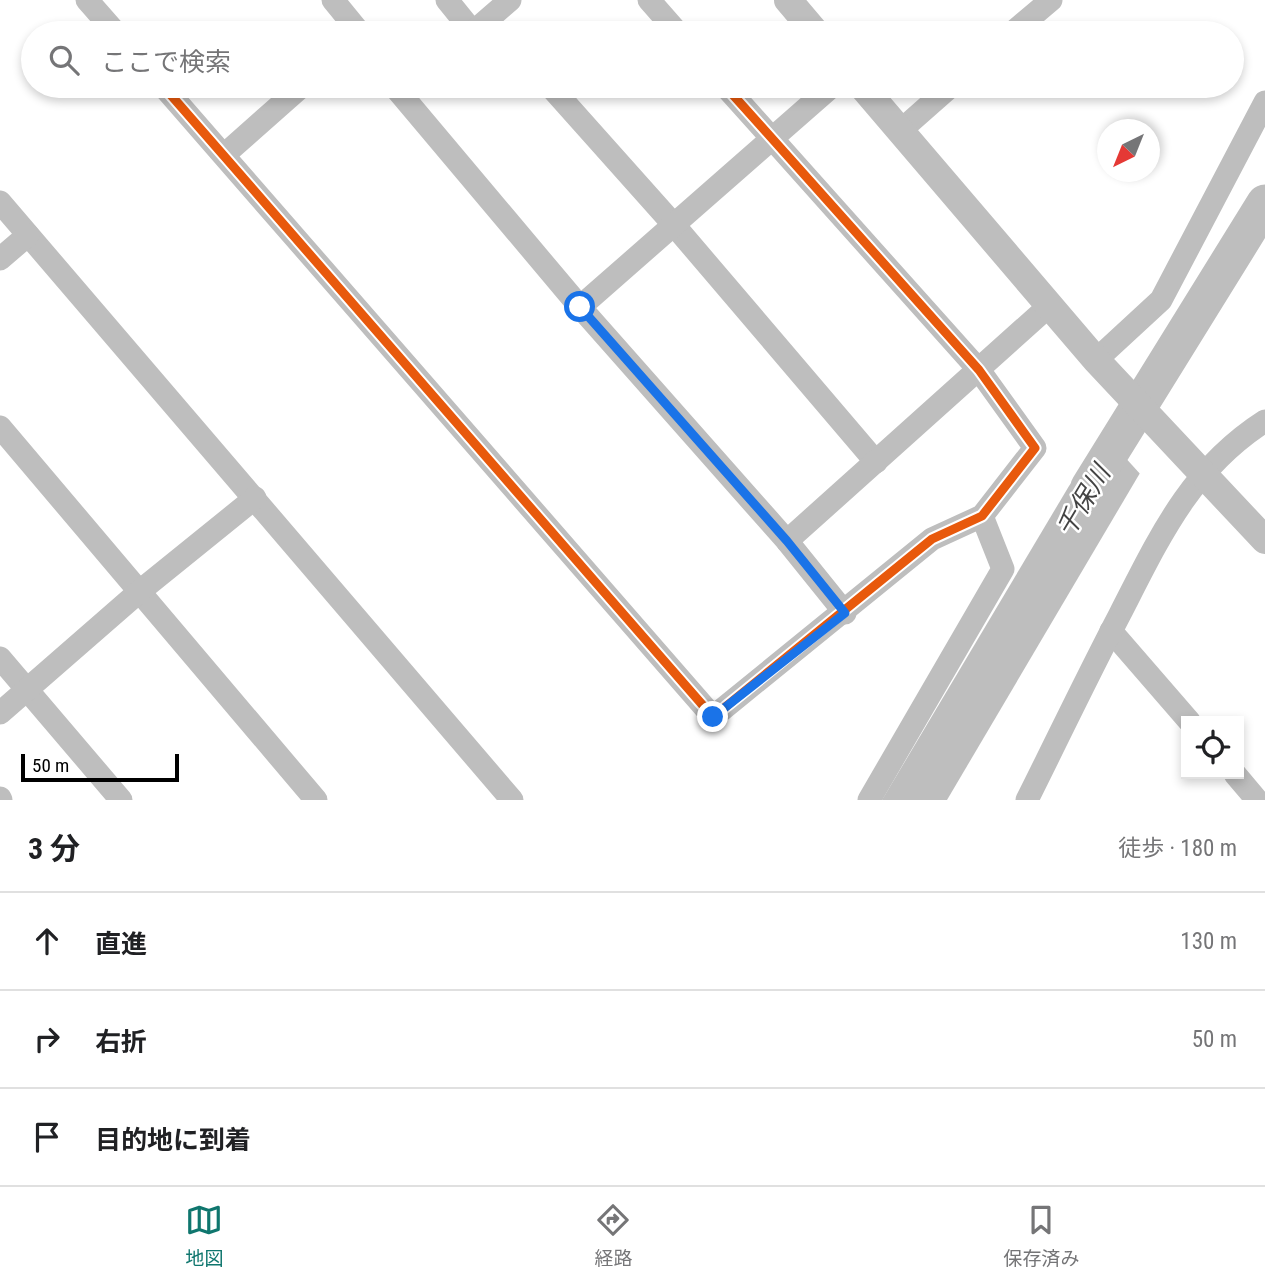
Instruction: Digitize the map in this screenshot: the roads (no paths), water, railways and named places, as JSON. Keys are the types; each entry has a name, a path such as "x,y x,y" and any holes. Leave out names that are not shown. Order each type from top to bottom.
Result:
{"street":[{"path":"87,0 105,21"},
{"path":"333,0 350,21"},
{"path":"447,0 474,21"},
{"path":"491,21 510,0"},
{"path":"649,0 667,21"},
{"path":"788,0 806,21"},
{"path":"1026,21 1051,0"},
{"path":"174,98 713,717 845,613 932,538 982,516 1035,448 979,370 735,98"},
{"path":"224,155 288,98"},
{"path":"408,98 580,307 787,541 845,613"},
{"path":"561,98 674,225 876,462"},
{"path":"580,307 818,98"},
{"path":"872,98 1049,306 1169,441 1265,540"},
{"path":"900,131 937,98"},
{"path":"1106,369 1161,300 1265,102"},
{"path":"0,202 512,800"},
{"path":"0,259 28,235"},
{"path":"787,541 1049,306"},
{"path":"1027,800 1170,518 1201,475 1234,441 1265,421"},
{"path":"0,427 314,800"},
{"path":"0,713 139,591 255,498"},
{"path":"869,800 1003,569 982,516"},
{"path":"1111,631 1185,716"},
{"path":"0,658 121,800"},
{"path":"1238,779 1257,800"}],"water":[{"path":"1105,434 1140,473 947,800 882,800 1069,486"}],"waterway":[{"name":"千保川","path":"1089,487 1265,203"}]}
